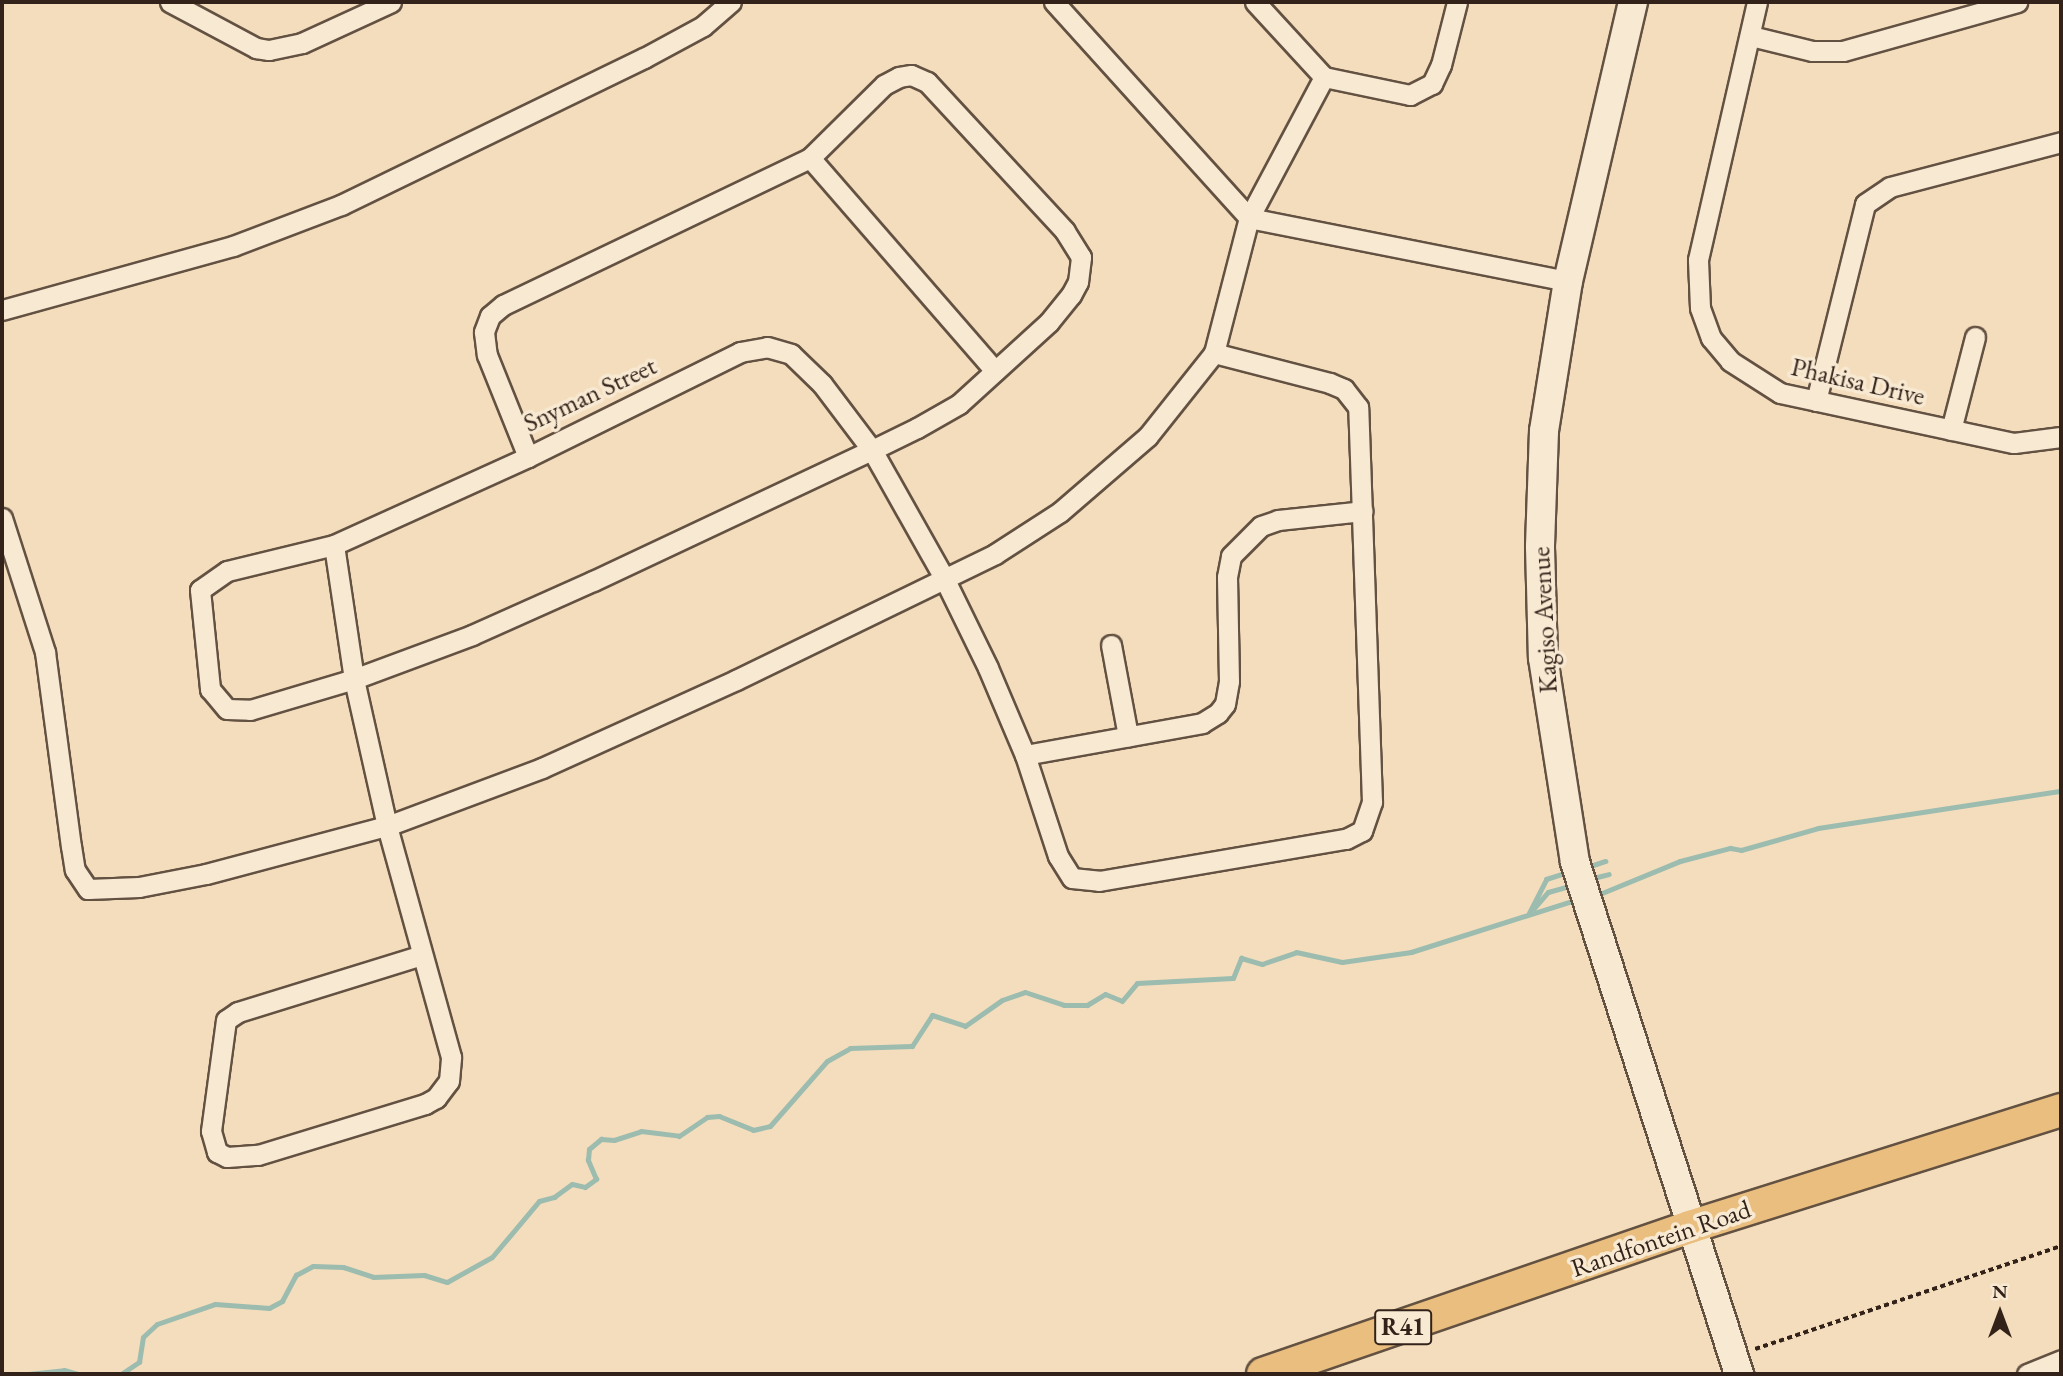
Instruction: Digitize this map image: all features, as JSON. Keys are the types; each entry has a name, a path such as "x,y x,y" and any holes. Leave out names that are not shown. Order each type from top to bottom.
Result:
{"main road":[{"name":"Randfontein Road","path":"1263,1374 1690,1227 2061,1110"}],"street":[{"path":"170,2 243,42 269,50 302,43 391,2"},
{"path":"2,310 233,246 341,205 643,58 703,26 731,2"},
{"path":"1055,2 1249,218 1568,281"},
{"path":"1255,2 1324,78 1410,95 1423,91 1441,65 1457,2"},
{"name":"Kagiso Avenue","path":"1633,2 1568,281 1544,431 1540,547 1544,658 1556,764 1575,862 1736,1365"},
{"name":"Phakisa Drive","path":"1757,2 1698,260 1700,308 1711,338 1730,361 1780,393 2014,443 2061,437"},
{"path":"1751,36 1812,51 1843,51 2017,2"},
{"name":"Snyman Street","path":"995,371 1071,295 1078,282 1081,257 1065,231 927,82 911,75 884,85 810,158 514,300 490,316 484,332 487,355 528,457 740,352 767,347 791,354 805,365 872,450 944,578 1025,755 1061,863 1072,878 1084,881 1346,839 1362,831 1372,802 1363,511"},
{"path":"2,518 45,652 75,870 88,889 139,887 206,874 387,826 480,793 600,743 944,578 1030,533 1105,475 1175,407 1214,353 1249,218 1324,78"},
{"path":"1816,401 1865,204 1890,187 2061,142"},
{"path":"528,457 334,545 227,571 205,582 198,597 210,689 220,705 239,712 354,679 484,630 872,450 959,404 995,371 810,158"},
{"path":"1951,430 1975,337"},
{"path":"1025,755 1202,723 1225,704 1228,569 1243,541 1278,520 1363,511 1360,420 1353,398 1330,383 1214,353"},
{"path":"334,545 354,679 387,826 451,1057 449,1081 436,1098 258,1155 226,1157 217,1152 212,1143 213,1110 226,1020 238,1012 422,955"},
{"path":"1111,645 1128,736"},
{"path":"2027,1374 2061,1360"}],"path":[{"path":"1736,1365 2061,1246"}],"waterway":[{"path":"1602,893 1680,861 1730,848 1741,850 1818,828 2061,791"},
{"path":"1593,865 1605,861"},
{"path":"1529,913 1546,879 1561,874"},
{"path":"1597,877 1609,874"},
{"path":"1534,908 1548,892 1565,887"},
{"path":"121,1374 139,1362 143,1337 157,1324 215,1304 269,1308 282,1301 296,1275 313,1266 343,1267 373,1277 424,1275 447,1282 492,1257 539,1201 554,1197 572,1184 585,1187 596,1179 588,1160 589,1149 601,1139 614,1140 641,1131 679,1136 707,1117 719,1116 753,1130 770,1126 827,1061 850,1048 912,1046 932,1015 965,1026 1002,1000 1025,992 1064,1005 1087,1005 1105,994 1122,1001 1137,983 1233,978 1241,958 1262,964 1296,952 1342,962 1411,952 1569,902"},
{"path":"28,1374 64,1370 78,1374"}]}
